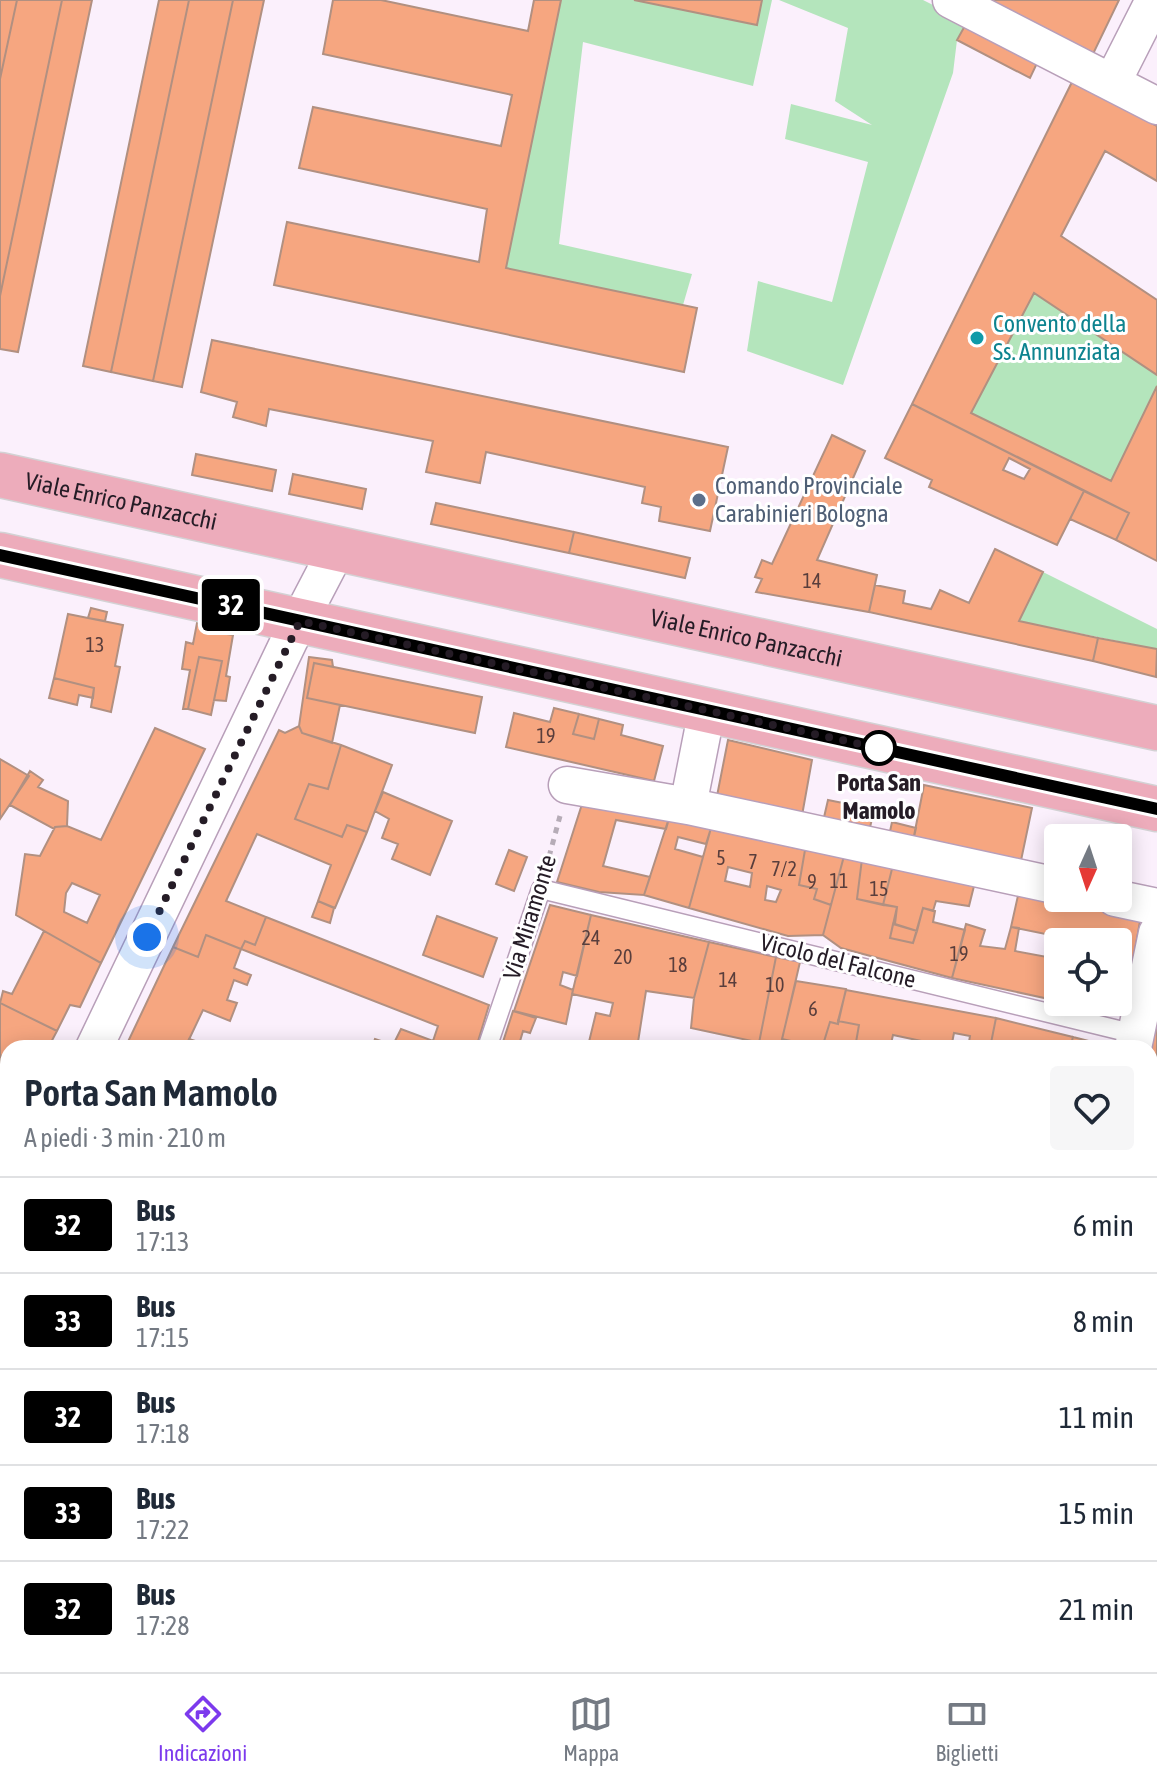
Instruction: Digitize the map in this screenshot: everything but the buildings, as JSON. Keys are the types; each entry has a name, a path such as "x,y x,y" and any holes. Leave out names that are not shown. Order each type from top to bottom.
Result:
{"main road":[{"name":"Viale Enrico Panzacchi","path":"0,475 1157,728"},
{"path":"0,555 1157,809"}],"street":[{"path":"951,0 1157,106"},
{"path":"1113,81 1154,0"},
{"path":"98,1040 337,549"},
{"path":"688,806 707,710"},
{"path":"567,785 688,806 1044,883"},
{"path":"1132,902 1157,907"},
{"path":"1134,1040 1157,933"}],"lane":[{"name":"Vicolo del Falcone","path":"541,889 1130,1040"},
{"name":"Via Miramonte","path":"490,1040 541,889"}],"path":[{"name":"Via Miramonte","path":"541,889 567,785"}],"green space":[{"path":"561,0 634,0 756,25 762,0 772,0 753,86 583,42 559,244 692,274 683,305 506,268"},
{"path":"779,0 923,0 967,22 957,40 953,73 843,385 747,351 758,281 832,302 868,162 785,139 791,104 872,125 835,101 848,28"},
{"path":"1034,293 1157,375 1157,386 1111,481 971,413"},
{"path":"1043,572 1157,629 1157,649 1019,621"}],"bus line":[{"name":"32","path":"0,555 1157,809"}],"place":[{"name":"Convento della Ss. Annunziata","path":"977,338"},
{"name":"Comando Provinciale Carabinieri Bologna","path":"699,500"},
{"name":"Porta San Mamolo","path":"879,748"}],"route":[{"path":"147,937 300,621 887,750 879,748"}]}
